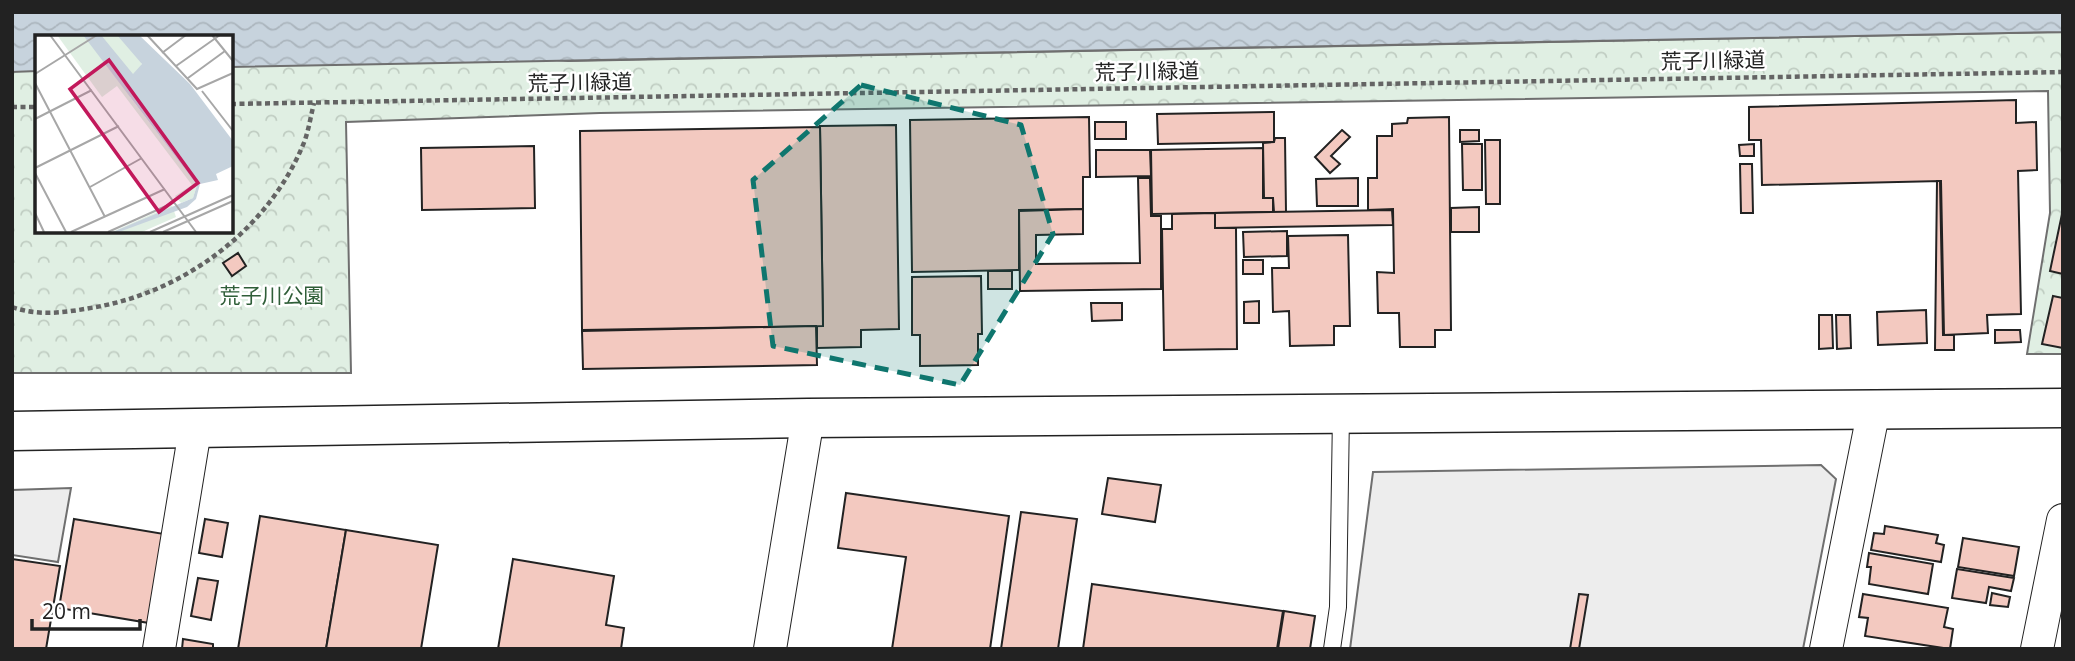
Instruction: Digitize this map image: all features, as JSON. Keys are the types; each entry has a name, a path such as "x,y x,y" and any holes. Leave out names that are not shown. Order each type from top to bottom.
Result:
{"street":[{"path":"12,431 808,418 2063,408"},
{"path":"1826,649 1874,410"},
{"path":"769,649 808,418"},
{"path":"159,649 195,430"},
{"path":"2037,649 2063,520"}],"lane":[{"path":"1332,649 1338,607 1341,414"}],"path":[{"name":"荒子川緑道","path":"233,104 2063,72"},
{"path":"12,307 30,313 69,312 114,304 153,291 198,267 235,241 265,208 289,172 305,139 314,103"},
{"path":"12,107 35,107"}],"highlighted area":[{"path":"861,85 1021,125 1053,234 960,385 773,346 753,180"}],"green space":[{"name":"荒子川公園","path":"12,12 568,61 2063,32 2063,354 2027,354 2050,213 2048,91 600,113 346,122 351,373 12,373"}],"shaded area":[{"path":"1821,465 1836,479 1803,649 1350,649 1373,472"},
{"path":"71,488 58,562 12,555 12,490"}],"water":[{"path":"12,12 2063,12 2063,32 233,67 233,35 35,35 35,71 12,72"}],"building":[{"path":"2016,100 2016,123 2036,122 2037,170 2018,171 2021,314 1987,315 1988,333 1944,335 1941,181 1762,185 1761,140 1749,140 1749,107"},
{"path":"1274,112 1274,142 1158,144 1157,114"},
{"path":"1089,117 1090,177 1083,177 1083,209 1019,210 1019,270 912,272 910,120"},
{"path":"1449,117 1451,330 1435,330 1435,347 1400,347 1399,313 1378,313 1377,272 1394,273 1393,209 1368,210 1368,178 1377,178 1377,136 1392,136 1392,124 1407,123 1408,118"},
{"path":"1095,122 1126,122 1126,139 1095,139"},
{"path":"896,125 899,329 861,330 861,347 817,348 817,326 823,326 820,126"},
{"path":"820,127 823,326 582,330 580,131"},
{"path":"1342,130 1350,137 1331,156 1340,164 1330,173 1315,157"},
{"path":"1460,130 1479,130 1479,141 1460,142"},
{"path":"1275,138 1285,138 1286,212 1274,212 1273,198 1264,198 1263,143 1274,142"},
{"path":"1485,140 1500,140 1500,204 1486,204"},
{"path":"1462,144 1482,144 1482,190 1463,190"},
{"path":"1754,144 1754,156 1740,156 1739,145"},
{"path":"534,146 535,208 422,210 421,148"},
{"path":"1263,148 1263,198 1273,198 1273,212 1152,214 1151,150"},
{"path":"1096,150 1150,150 1151,176 1096,177"},
{"path":"1740,164 1752,164 1753,213 1741,213"},
{"path":"1138,178 1150,178 1151,216 1161,216 1161,289 1020,291 1019,211 1083,209 1083,234 1036,235 1036,264 1140,263"},
{"path":"1358,178 1358,206 1317,206 1316,179"},
{"path":"1937,181 1940,181 1943,335 1954,335 1954,350 1935,350"},
{"path":"1479,207 1479,232 1451,232 1451,208"},
{"path":"1392,210 1393,225 1215,228 1215,213"},
{"path":"1215,213 1215,228 1236,228 1237,349 1164,350 1162,229 1172,229 1172,214"},
{"path":"2063,214 2063,274 2050,271"},
{"path":"1287,231 1287,256 1244,257 1243,232"},
{"path":"1348,235 1350,326 1334,326 1334,345 1290,346 1289,311 1273,312 1272,268 1289,268 1288,236"},
{"path":"238,253 246,266 232,276 223,263"},
{"path":"1243,260 1263,260 1263,274 1243,274"},
{"path":"988,271 1012,271 1012,289 988,289"},
{"path":"981,276 982,334 978,334 978,365 920,366 920,335 912,335 912,277"},
{"path":"2053,296 2063,298 2063,348 2042,344"},
{"path":"1259,301 1259,323 1244,323 1244,302"},
{"path":"1091,303 1122,303 1122,320 1092,321"},
{"path":"1926,310 1927,343 1878,345 1877,312"},
{"path":"1819,315 1832,315 1833,348 1819,349"},
{"path":"1836,315 1850,315 1851,348 1837,349"},
{"path":"816,326 817,365 583,369 582,331"},
{"path":"1995,330 2020,330 2021,342 1995,343"},
{"path":"1108,478 1161,485 1155,522 1102,514"},
{"path":"846,493 1009,516 990,649 892,649 906,557 838,548"},
{"path":"1021,512 1077,519 1058,649 1001,649"},
{"path":"260,516 346,530 326,649 238,649"},
{"path":"74,519 164,534 149,623 59,608"},
{"path":"205,519 228,523 222,557 199,553"},
{"path":"1885,526 1938,535 1936,543 1944,545 1941,562 1871,550 1874,533 1884,534"},
{"path":"346,530 438,545 421,649 326,649"},
{"path":"1963,538 2019,547 2014,576 1958,567"},
{"path":"1869,553 1933,564 1928,594 1869,584"},
{"path":"12,559 60,566 46,649 12,649"},
{"path":"513,559 614,576 606,625 624,628 621,649 498,649"},
{"path":"1957,569 2014,578 2011,591 1989,587 1986,603 1952,598"},
{"path":"198,578 218,581 211,620 191,616"},
{"path":"1092,584 1283,611 1277,649 1083,649"},
{"path":"1992,593 2010,597 2008,607 1990,605"},
{"path":"1579,594 1588,595 1579,649 1570,649"},
{"path":"1863,594 1948,608 1944,627 1953,629 1950,649 1865,636 1868,618 1859,617"},
{"path":"1284,611 1315,616 1310,649 1278,649"},
{"path":"183,639 213,644 213,649 182,649"}]}
